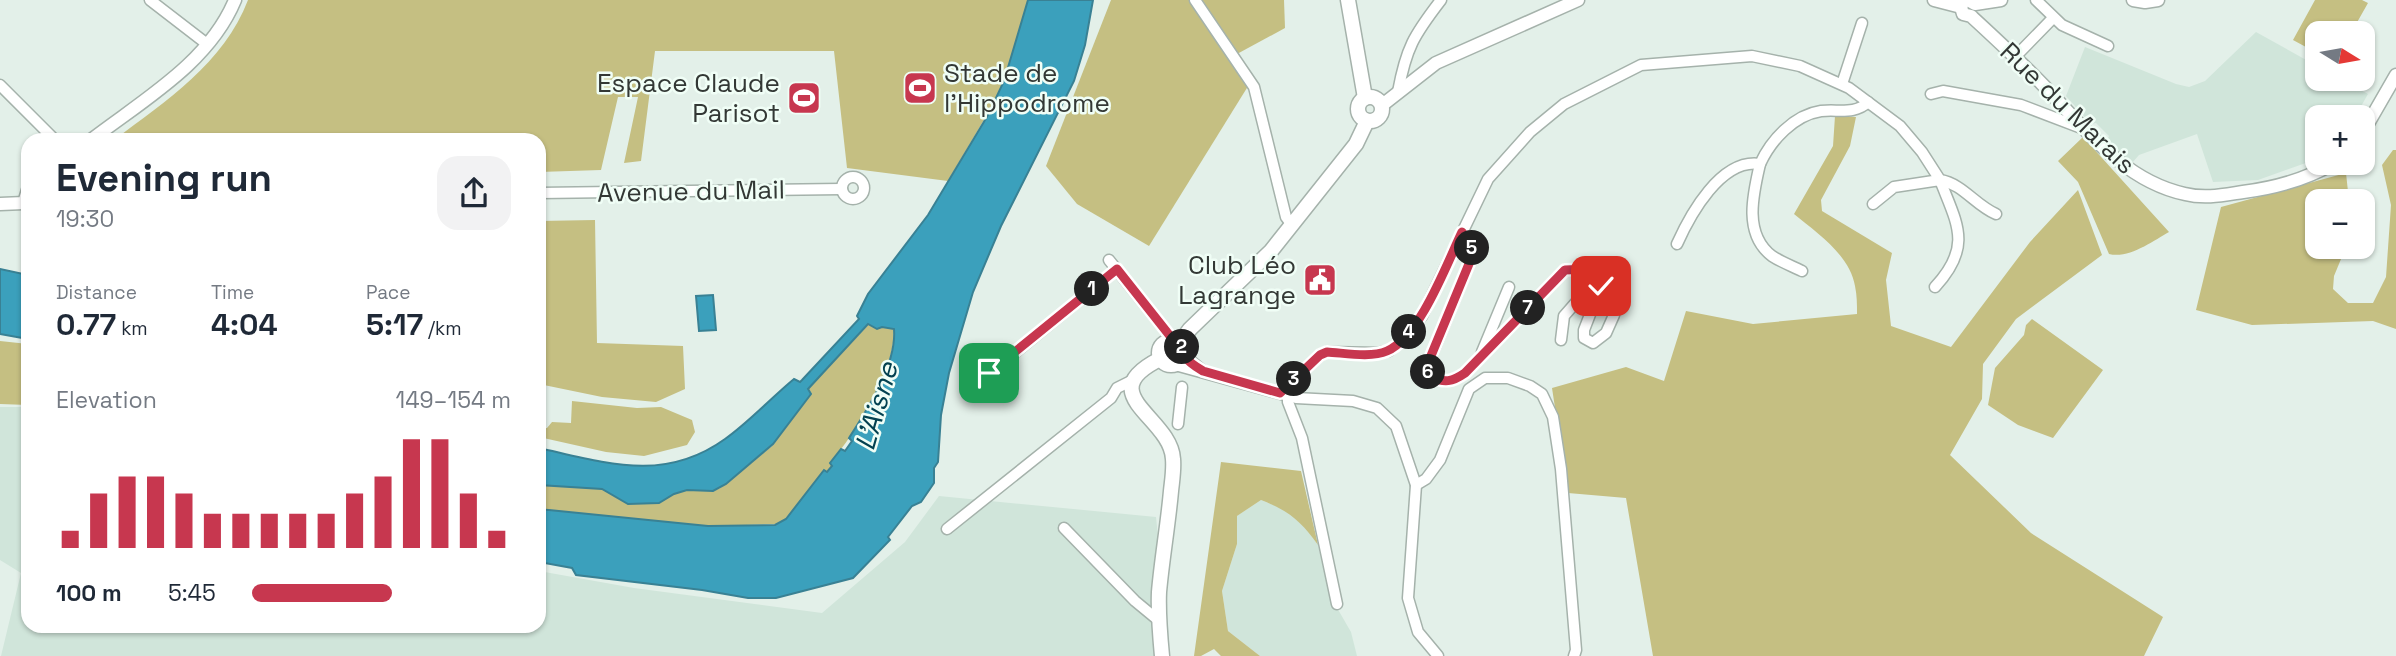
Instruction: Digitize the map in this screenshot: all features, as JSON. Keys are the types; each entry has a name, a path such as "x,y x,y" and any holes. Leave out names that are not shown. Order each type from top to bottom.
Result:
{"main road":[{"path":"1348,0 1365,99 1358,108 1360,116 1367,121"},
{"path":"1178,351 1170,341 1159,350 1160,359 1165,364 1178,351 1190,329 1271,251 1356,144 1367,121 1378,118 1381,106 1377,100 1365,99"},
{"path":"1160,359 1137,374 1133,380 1133,398 1167,438 1173,460 1159,591 1158,620 1162,656"}],"street":[{"path":"150,0 207,44"},
{"path":"100,133 190,64 207,44 235,0"},
{"path":"1195,0 1254,87 1286,217 1292,225"},
{"path":"1398,92 1411,41 1440,0"},
{"path":"1381,106 1436,63 1578,0"},
{"path":"1934,0 1967,6 2001,0"},
{"path":"2036,0 2062,25 2108,46"},
{"path":"2133,0 2158,0"},
{"name":"Rue du Marais","path":"1967,6 2111,156 2133,173 2164,188 2205,197 2257,191 2310,175"},
{"path":"2015,57 2053,18"},
{"path":"1842,84 1862,23"},
{"path":"1284,394 1320,355 1327,352 1377,354 1389,351 1399,343 1422,316 1488,179 1530,132 1564,104 1642,65 1752,56 1800,66 1842,84 1900,126 1922,152 1954,209 1958,236 1954,262 1934,287"},
{"path":"2375,111 2396,75"},
{"path":"0,85 48,133"},
{"path":"1931,94 1942,91 2021,105 2085,129"},
{"path":"1802,271 1773,257 1757,236 1752,208 1760,164 1766,150 1793,123 1819,111 1849,111 1868,102"},
{"path":"1676,244 1692,211 1714,185 1744,165 1760,164"},
{"path":"1873,204 1894,187 1940,180 1953,182 1985,209 1996,214"},
{"name":"Avenue du Mail","path":"546,193 842,189"},
{"path":"0,204 21,204"},
{"path":"1462,232 1472,247 1471,259 1427,370 1430,377 1446,382 1465,373 1565,270 1577,269 1594,275 1601,286 1584,330 1584,338 1593,343 1606,333 1614,315"},
{"path":"989,373 1113,265 1192,371 1203,371 1284,394 1353,401 1377,408 1396,426 1416,485 1408,598 1418,632 1438,656"},
{"path":"1561,340 1564,316 1585,292 1594,275"},
{"path":"1479,358 1509,286"},
{"path":"1416,485 1426,479 1440,460 1460,417 1469,389 1485,378 1508,378 1531,386 1542,394 1553,417 1561,470 1576,650 1574,656"},
{"path":"947,529 1111,398 1117,388 1133,380"},
{"path":"1178,424 1182,387"},
{"path":"1284,394 1302,438 1337,604"},
{"path":"1111,398 1133,398"},
{"path":"1064,528 1135,601 1158,620"}],"shaded area":[{"path":"248,0 1028,0 998,96 948,181 847,168 834,51 655,51 641,161 624,163 638,97 618,97 601,170 546,172 546,133 123,133 173,95 209,62 237,23"},
{"path":"1111,0 1191,0 1250,83 1149,246 1077,204 1046,166"},
{"path":"1201,0 1284,0 1285,28 1237,54"},
{"path":"2315,0 2362,0 2368,3 2358,21 2305,21 2305,46 2293,40"},
{"path":"2256,32 2305,59 2305,91 2363,91 2368,94 2362,105 2305,105 2305,163 2258,180 2213,182 2197,134 2139,155 2132,163 2107,141 2109,136 2096,123 2091,124 2066,96 2085,47 2176,84 2189,87 2205,81"},
{"path":"1835,116 1856,117 1850,146 1821,200 1822,211 1892,253 1886,280 1891,326 1951,347 2030,242 2078,190 2102,255 2016,319 1983,364 1982,399 1950,455 2031,533 2163,617 2144,656 1653,656 1626,498 1568,493 1552,388 1626,367 1664,381 1686,311 1753,324 1857,314 1855,286 1846,264 1831,245 1794,214 1833,146"},
{"path":"2083,137 2169,232 2133,252 2109,254 2078,182 2058,161"},
{"path":"2393,150 2396,150 2396,329 2373,321 2252,325 2196,310 2221,207 2339,175 2346,175 2348,189 2305,189 2305,259 2341,259 2334,276 2333,289 2348,303 2373,303 2386,277 2391,205 2382,165"},
{"path":"595,220 597,343 683,346 685,389 656,402 602,397 546,385 546,221"},
{"path":"2032,319 2103,370 2053,438 2018,425 1988,405 1995,368 2024,335 2026,325"},
{"path":"869,324 894,329 888,363 862,418 830,463 833,466 827,472 824,470 786,519 779,524 708,526 546,510 546,485 602,489 628,504 659,503 687,490 713,491 720,488 772,446 811,394 808,389"},
{"path":"0,341 21,343 21,405 0,404"},
{"path":"572,401 637,408 661,407 692,420 695,432 687,445 644,456 606,452 546,439 546,428 552,422 571,423"},
{"path":"0,407 21,407 21,573 0,560"},
{"path":"1221,462 1301,471 1318,545 1294,518 1261,500 1237,516 1237,544 1222,591 1228,631 1260,656 1221,656 1214,649 1201,656 1194,656"},
{"path":"939,496 1156,517 1170,656 1,656 21,573 21,633 546,633 546,572 634,588 822,613 905,542"},
{"path":"1261,500 1286,510 1306,528 1318,545 1329,594 1351,632 1357,656 1260,656 1228,631 1222,591 1237,544 1237,516"}],"water":[{"name":"L'Aisne","path":"1028,0 1093,0 1085,45 1074,81 1001,226 973,292 949,373 941,415 934,483 921,502 912,506 888,537 890,540 853,578 776,598 748,598 576,575 572,568 546,563 546,510 708,526 775,525 786,519 824,470 827,472 832,466 830,463 841,449 845,451 852,441 849,438 886,371 894,343 894,329 877,329 868,324 808,389 811,394 773,444 726,484 713,491 687,490 659,503 628,504 602,489 546,485 546,450 634,466 680,461 702,453 725,439 794,379 800,382 859,319 857,316 868,294 928,215 988,115 1004,81"},
{"path":"0,269 21,274 21,338 0,334"},
{"path":"713,295 716,330 699,331 696,296"}],"place":[{"name":"Stade de l'Hippodrome","path":"920,88"},
{"name":"Espace Claude Parisot","path":"804,98"},
{"name":"Club Léo Lagrange","path":"1320,280"}],"route":[{"path":"989,373 1117,269 1174,341 1182,347 1184,355 1194,366 1280,393 1312,359 1327,352 1377,354 1389,351 1399,343 1422,316 1462,232 1473,251 1428,363 1430,377 1446,382 1465,373 1565,270 1585,270 1594,275 1601,286"}]}
